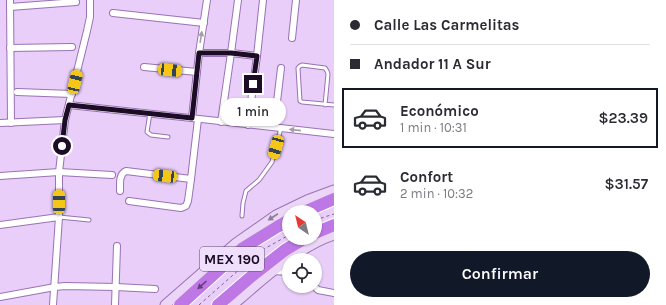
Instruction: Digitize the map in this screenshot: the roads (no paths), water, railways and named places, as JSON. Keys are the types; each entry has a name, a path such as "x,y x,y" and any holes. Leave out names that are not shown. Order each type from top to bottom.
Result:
{"highway":[{"path":"320,205 334,199"},
{"name":"MEX 190","path":"180,305 244,248 282,224"},
{"path":"322,230 334,225"},
{"name":"MEX 190","path":"218,305 284,250 293,245"}],"street":[{"path":"53,305 59,217 59,172 65,120 90,17 90,0"},
{"path":"192,118 199,53 207,0"},
{"path":"221,122 238,0"},
{"path":"248,124 263,0"},
{"path":"292,38 296,0"},
{"path":"11,123 10,3 76,2"},
{"path":"113,13 204,23"},
{"path":"10,48 72,47"},
{"path":"199,53 231,53 257,56"},
{"path":"144,67 197,72"},
{"path":"274,127 281,68"},
{"path":"17,92 72,94"},
{"path":"69,105 334,134"},
{"path":"129,201 181,208 186,206 191,179 198,118"},
{"path":"0,123 65,120"},
{"path":"120,191 121,176 123,172 126,171 191,179"},
{"path":"0,176 59,172 112,175"},
{"path":"165,305 236,243 276,214 334,190"},
{"path":"0,225 59,217"},
{"path":"233,305 260,281 298,254 334,235"},
{"path":"115,305 117,246"},
{"path":"274,272 282,272"},
{"path":"0,297 65,286 155,289"},
{"path":"322,291 334,293"}],"lane":[{"path":"325,105 327,71 325,68 300,66 298,68 300,101 325,105 334,105"},
{"path":"150,113 147,132 151,135 168,137"},
{"path":"242,216 243,202 246,191 259,180 272,162 281,128"},
{"path":"59,217 90,220"}]}
